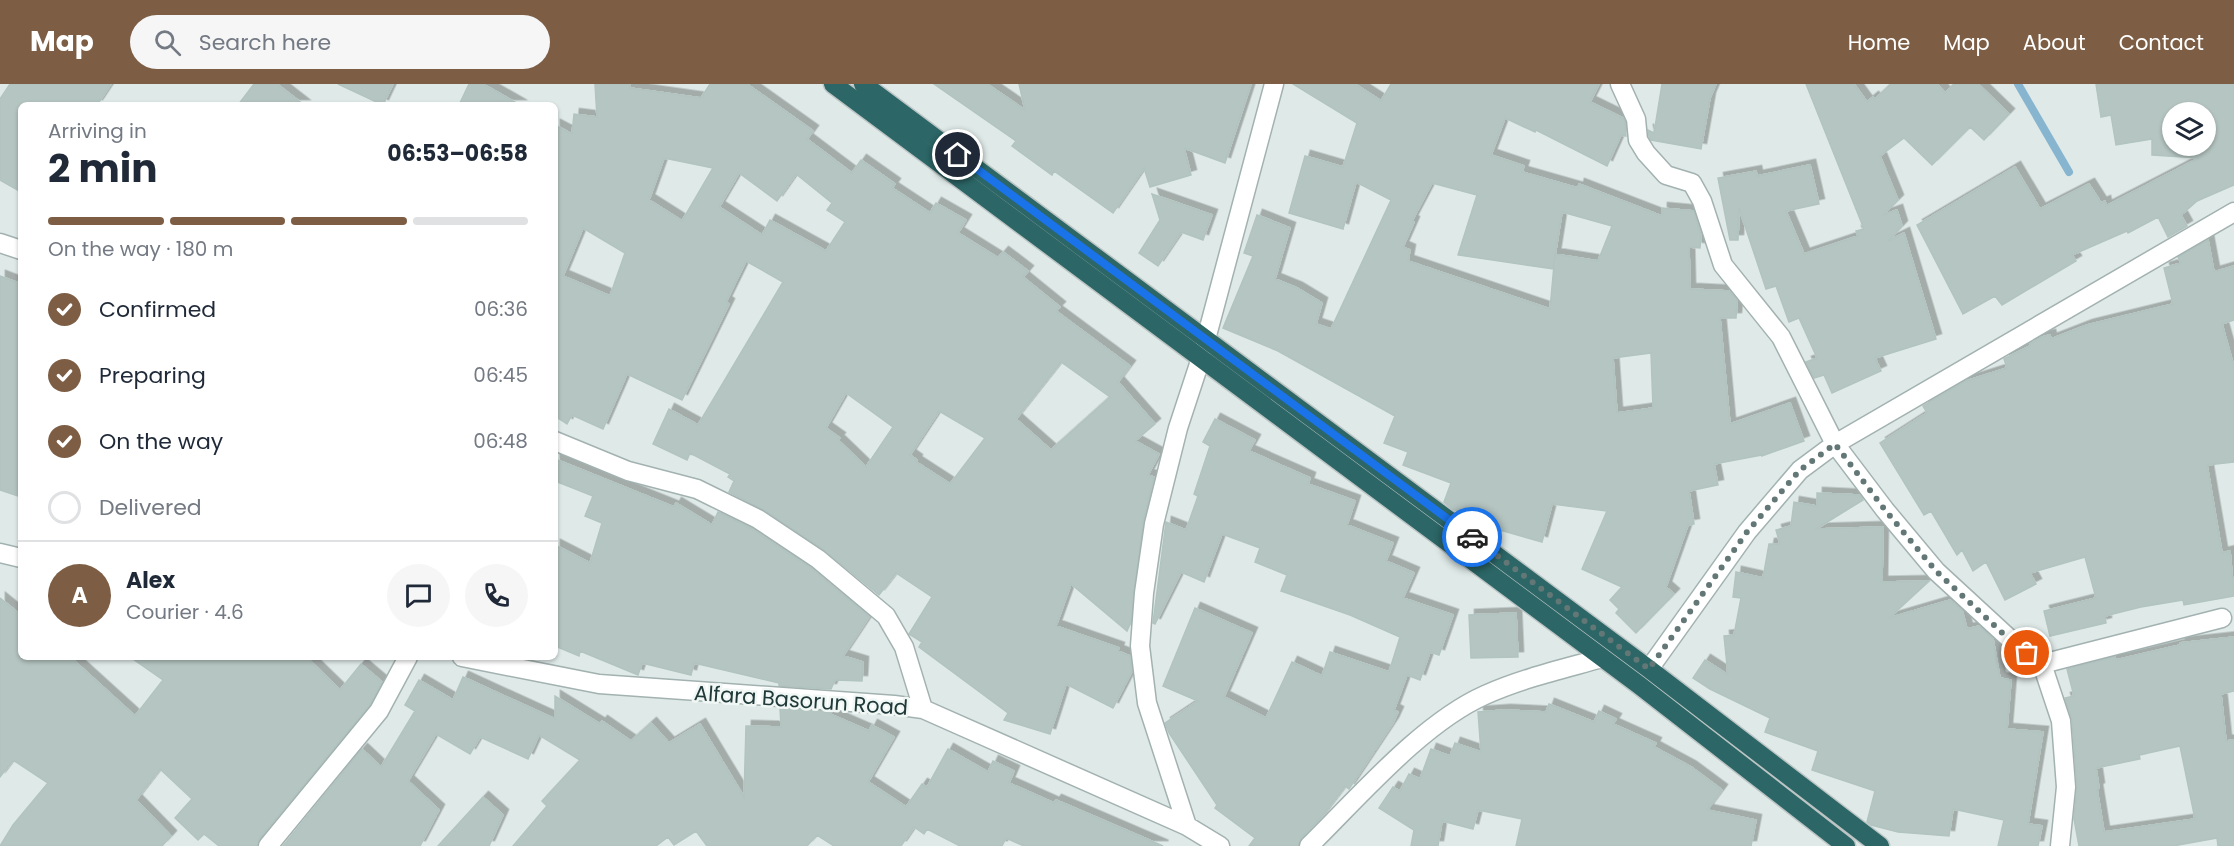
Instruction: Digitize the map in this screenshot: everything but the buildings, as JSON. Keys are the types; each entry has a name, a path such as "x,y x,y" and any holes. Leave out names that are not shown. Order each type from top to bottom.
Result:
{"highway":[{"path":"833,84 1602,658 1846,846"},
{"path":"863,84 1649,669 1880,846"}],"street":[{"path":"1187,826 1147,703 1140,646 1144,593 1154,524 1178,428 1201,358 1274,84"},
{"path":"1620,84 1636,118 1638,140 1646,153 1666,175 1692,183 1702,201 1723,265 1781,337 1835,444 1885,510 1936,571 2012,642 2042,664 2061,721 2066,787 2060,846"},
{"path":"1649,669 1747,532 1800,470 1835,444 2234,212"},
{"path":"0,243 18,249"},
{"path":"558,442 628,471 697,489 758,519 818,558 886,616 904,646 923,709"},
{"path":"0,553 18,557"},
{"path":"2042,664 2222,618"},
{"path":"1309,846 1410,747 1443,720 1483,696 1536,676 1602,658"},
{"path":"268,846 379,711 406,660"},
{"name":"Alfara Basorun Road","path":"477,660 599,684 923,709 1187,826 1220,846"}],"waterway":[{"path":"2018,84 2069,172"}],"way so far":[{"path":"1472,537 1649,669 1747,532 1800,470 1835,444 1885,510 1936,571 2012,642 2027,653"}],"route":[{"path":"958,155 1472,537"}]}
